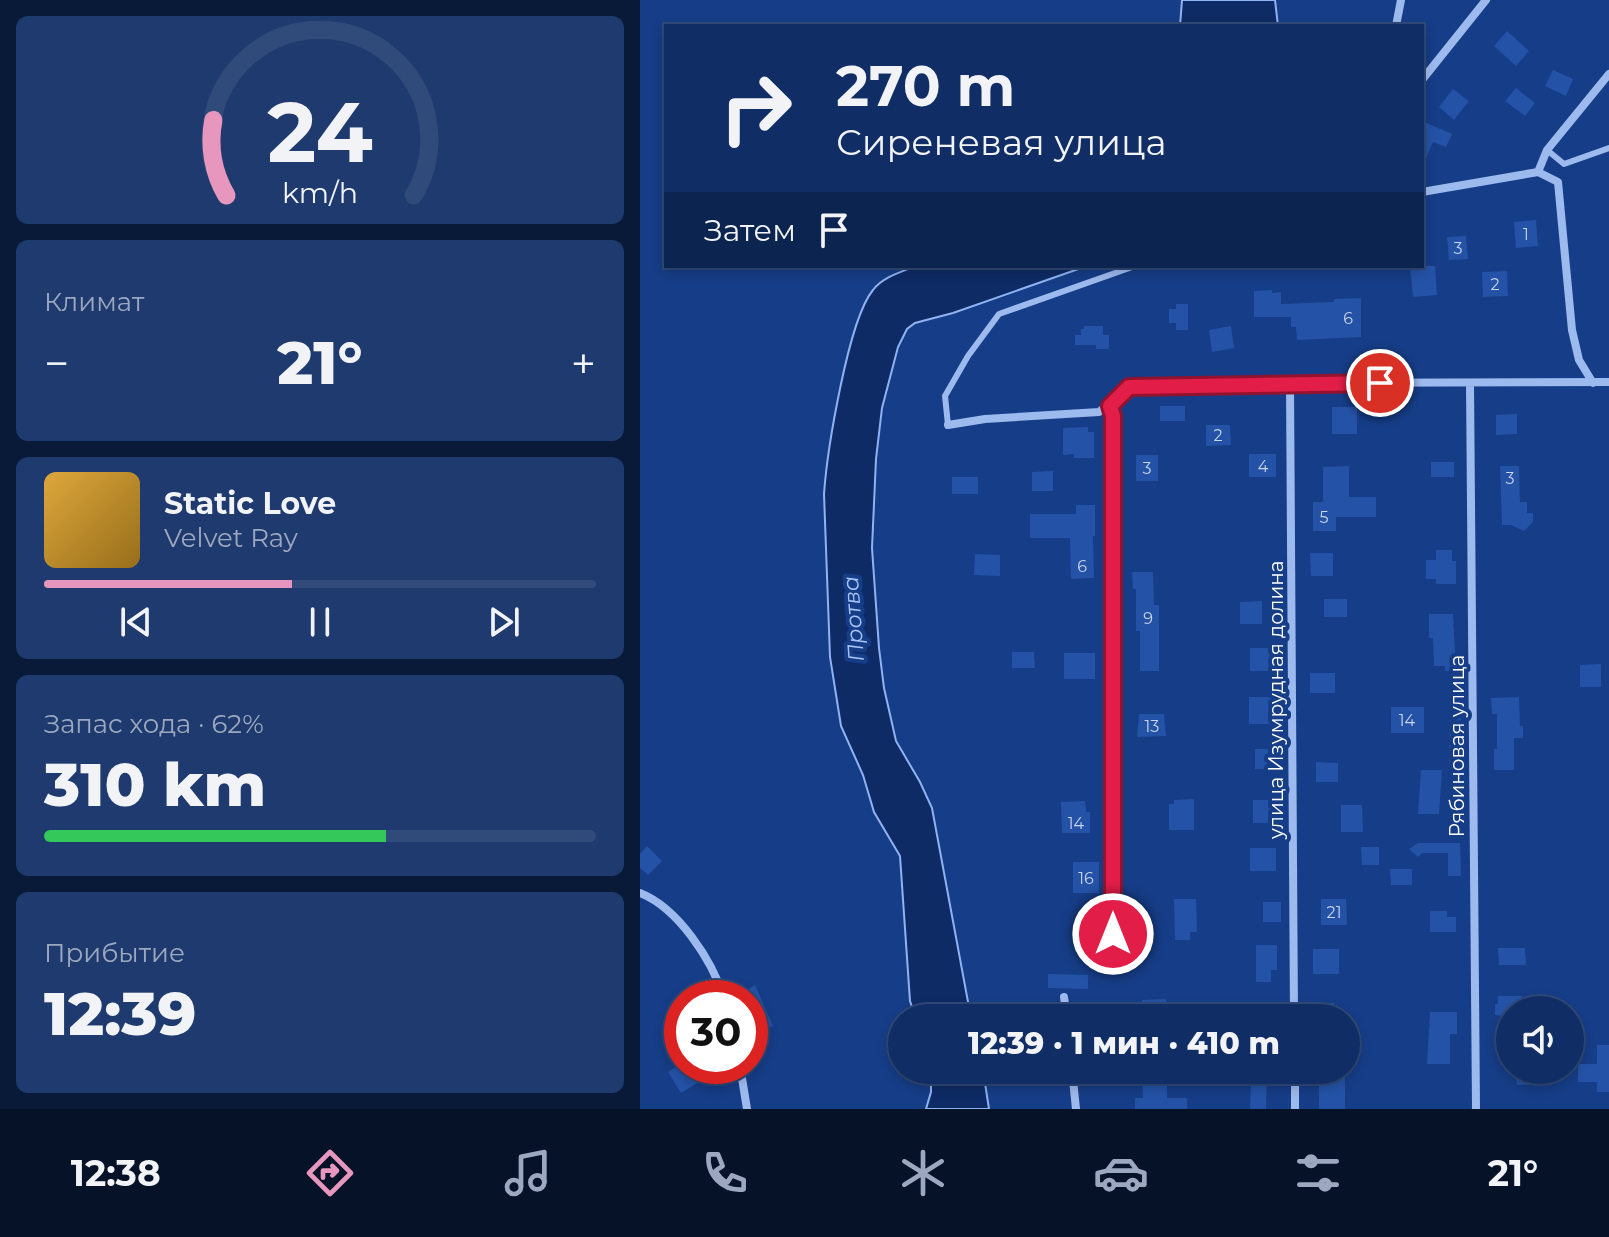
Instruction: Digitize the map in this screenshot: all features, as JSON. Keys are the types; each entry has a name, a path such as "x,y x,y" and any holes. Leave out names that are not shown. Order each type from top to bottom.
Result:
{"street":[{"path":"1396,24 1401,0"},
{"path":"1424,78 1486,0"},
{"path":"1538,172 1547,150 1609,74"},
{"path":"1424,192 1538,172 1558,182 1572,330 1579,360 1593,383"},
{"path":"948,425 985,419 1099,412 1110,406 1129,387 1609,382"},
{"name":"улица Изумрудная долина","path":"1290,383 1294,1004"},
{"name":"Рябиновая улица","path":"1470,383 1476,1109"},
{"path":"1110,406 1113,416 1113,965"},
{"path":"640,893 649,896 683,924 716,980"},
{"path":"1064,997 1065,1004"},
{"path":"743,1084 747,1109"},
{"path":"1073,1084 1076,1109"},
{"path":"1295,1084 1295,1109"}],"lane":[{"path":"1547,150 1564,164 1609,148"},
{"path":"948,425 945,396 968,356 999,314 1129,268"}],"water":[{"path":"1182,0 1275,0 1278,24 1180,24"},
{"name":"Протва","path":"911,268 1081,268 953,313 915,323 907,329 898,347 882,408 872,548 884,688 896,741 932,808 968,1004 911,1004 900,856 874,812 863,775 841,726 830,657 824,494 829,449 855,329 877,285"},
{"path":"931,1084 985,1084 989,1109 926,1109"}],"building":[{"path":"1507,31 1529,51 1516,66 1494,46"},
{"path":"1553,70 1573,79 1566,96 1545,86"},
{"path":"1516,88 1535,103 1525,116 1505,101"},
{"path":"1453,89 1469,101 1454,120 1439,107"},
{"path":"1424,122 1452,134 1446,147 1433,142 1424,163"},
{"path":"1536,220 1538,246 1516,248 1514,222"},
{"path":"1466,236 1468,259 1449,260 1447,237"},
{"path":"1435,266 1437,295 1413,297 1410,268"},
{"path":"1507,271 1508,296 1483,297 1482,272"},
{"path":"1272,290 1272,293 1281,292 1281,304 1361,298 1361,337 1297,340 1296,327 1291,327 1291,317 1254,317 1254,291"},
{"path":"1176,304 1188,304 1188,330 1176,330 1176,323 1169,323 1169,309 1176,309"},
{"path":"1084,326 1103,326 1103,335 1109,335 1109,349 1096,349 1096,345 1075,345 1075,335 1081,335"},
{"path":"1231,326 1234,348 1212,352 1209,330"},
{"path":"1160,406 1185,406 1185,421 1160,421"},
{"path":"1332,407 1357,407 1357,434 1332,434"},
{"path":"1517,414 1517,434 1496,435 1496,415"},
{"path":"1206,425 1230,425 1231,445 1206,446"},
{"path":"1088,427 1088,432 1094,432 1094,458 1063,455 1063,428"},
{"path":"1249,454 1276,454 1276,477 1249,477"},
{"path":"1136,455 1158,455 1158,481 1136,481"},
{"path":"1431,462 1454,462 1454,477 1431,477"},
{"path":"1349,466 1349,497 1376,497 1376,517 1336,517 1336,531 1313,531 1313,502 1323,502 1323,467"},
{"path":"1500,466 1519,466 1520,502 1527,502 1527,513 1533,513 1533,522 1524,531 1502,525"},
{"path":"1053,471 1053,491 1032,491 1032,472"},
{"path":"952,477 978,477 978,494 952,494"},
{"path":"1076,505 1095,505 1094,578 1071,579 1070,538 1030,538 1030,514 1076,514"},
{"path":"1436,550 1452,550 1452,561 1456,561 1456,584 1436,584 1436,579 1426,579 1426,560 1436,560"},
{"path":"1310,553 1333,553 1333,576 1311,576"},
{"path":"975,554 1000,555 1000,576 974,575"},
{"path":"1132,572 1153,572 1154,605 1159,605 1159,671 1140,671 1140,631 1136,631 1136,589 1133,589"},
{"path":"1324,599 1347,599 1347,617 1324,617"},
{"path":"1262,601 1262,624 1240,624 1240,602"},
{"path":"1429,614 1453,614 1456,671 1445,671 1445,666 1434,666"},
{"path":"1250,648 1274,648 1275,671 1250,671"},
{"path":"1012,652 1034,652 1035,668 1012,668"},
{"path":"1064,653 1095,653 1095,679 1064,679"},
{"path":"1601,664 1601,687 1580,687 1580,665"},
{"path":"1310,673 1335,673 1335,693 1310,693"},
{"path":"1249,697 1273,697 1273,724 1249,724"},
{"path":"1519,697 1523,738 1514,738 1514,770 1494,770 1497,714 1492,714 1491,698"},
{"path":"1391,707 1424,707 1424,733 1391,733"},
{"path":"1139,714 1164,714 1166,736 1137,737"},
{"path":"1450,716 1461,716 1462,763 1449,763"},
{"path":"1255,749 1276,749 1276,769 1255,769"},
{"path":"1316,762 1338,763 1338,782 1316,782"},
{"path":"1421,770 1442,770 1439,814 1418,814"},
{"path":"1194,799 1194,830 1169,830 1169,804 1174,804 1174,800"},
{"path":"1253,800 1282,800 1282,823 1253,823"},
{"path":"1085,801 1086,812 1090,812 1090,833 1062,833 1061,802"},
{"path":"1341,805 1362,805 1363,832 1341,832"},
{"path":"1418,843 1460,843 1461,876 1448,876 1448,853 1422,853 1418,857 1409,849"},
{"path":"647,846 662,861 648,875 640,868 640,854"},
{"path":"1361,847 1379,847 1379,865 1362,865"},
{"path":"1250,848 1276,848 1276,871 1250,871"},
{"path":"1073,862 1099,862 1099,893 1073,893"},
{"path":"1390,869 1412,869 1412,885 1391,885"},
{"path":"1174,899 1196,899 1197,932 1190,932 1190,940 1175,940"},
{"path":"1321,899 1346,899 1347,925 1321,925"},
{"path":"1263,902 1281,902 1281,922 1263,922"},
{"path":"1430,911 1447,911 1447,917 1456,917 1456,932 1430,932"},
{"path":"1084,918 1102,918 1103,964 1085,965"},
{"path":"1256,945 1277,945 1277,970 1271,970 1271,982 1256,982"},
{"path":"1498,948 1525,948 1526,965 1499,965"},
{"path":"1313,949 1339,949 1339,974 1313,974"},
{"path":"1048,974 1088,975 1088,989 1048,988"},
{"path":"1166,999 1166,1004 1142,1004 1142,1000"},
{"path":"1430,1012 1457,1012 1457,1034 1450,1034 1450,1064 1427,1064"},
{"path":"1597,1045 1609,1045 1609,1092 1597,1092 1597,1082 1584,1082 1584,1064 1597,1064"},
{"path":"675,1084 696,1084 681,1093"},
{"path":"1142,1084 1167,1084 1167,1098 1187,1098 1187,1109 1135,1109 1135,1098 1143,1098"},
{"path":"1251,1084 1267,1084 1266,1109 1250,1109"},
{"path":"1319,1084 1345,1084 1345,1109 1319,1109"}],"route":[{"path":"1113,934 1113,416 1110,406 1129,387 1380,383"}]}
